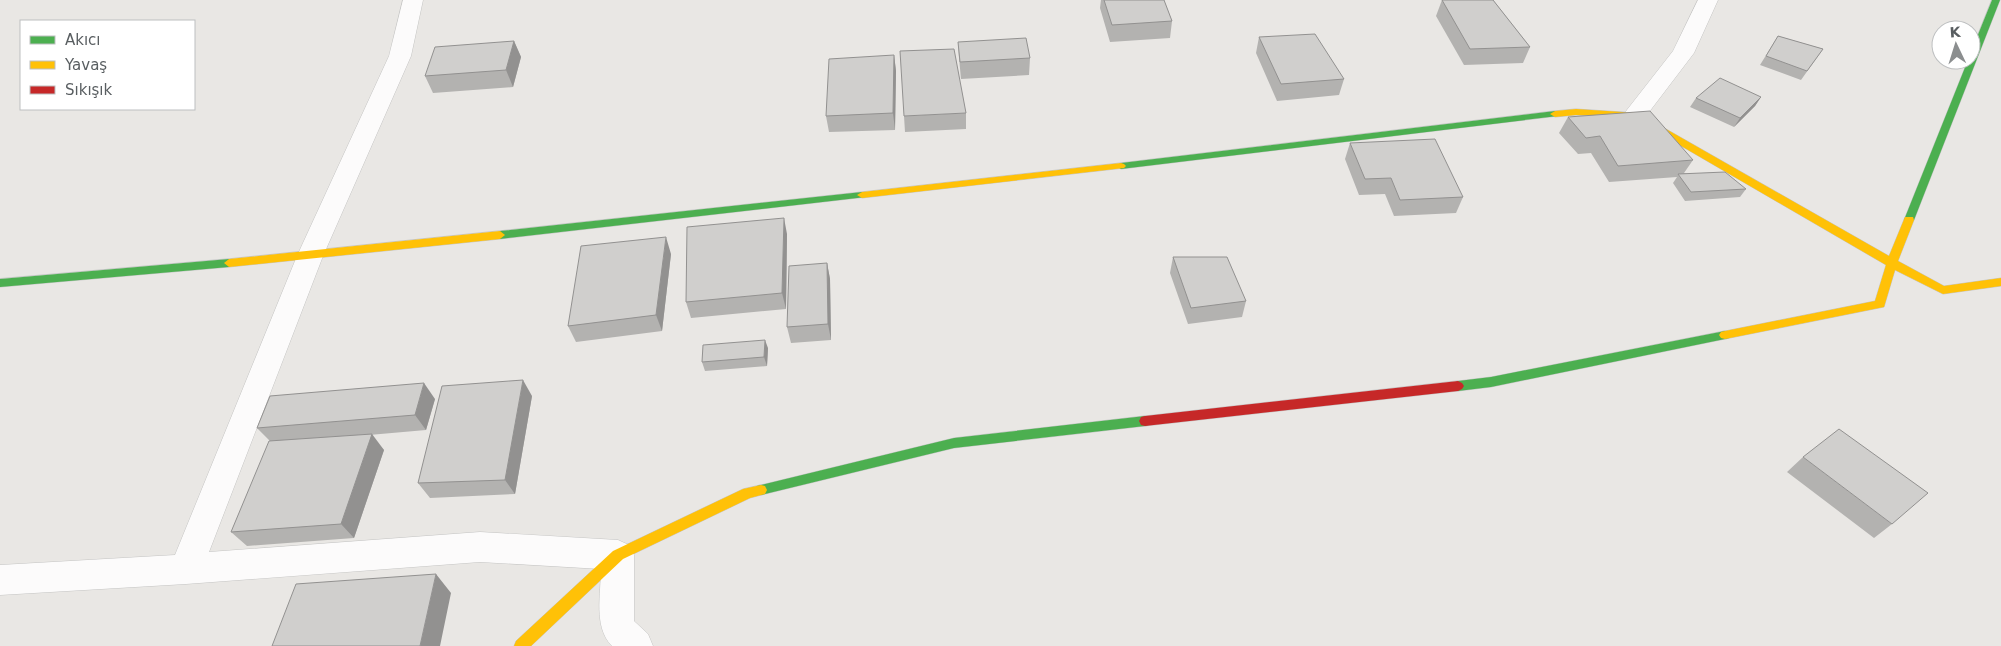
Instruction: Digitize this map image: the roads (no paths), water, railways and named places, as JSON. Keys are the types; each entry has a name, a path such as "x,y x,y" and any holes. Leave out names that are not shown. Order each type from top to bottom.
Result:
{"street":[{"path":"186,569 310,256 400,56 412,0"},
{"path":"1635,115 1683,53 1708,0"},
{"path":"520,646 618,555 748,493 954,443 1490,382 1880,304 1892,263 1996,0"},
{"path":"0,283 310,256 1078,171 1522,116 1576,112 1635,115 1892,263 1944,290 2001,282"},
{"path":"0,580 186,569 480,547 618,555"},
{"path":"618,555 617,628 636,646"}]}
